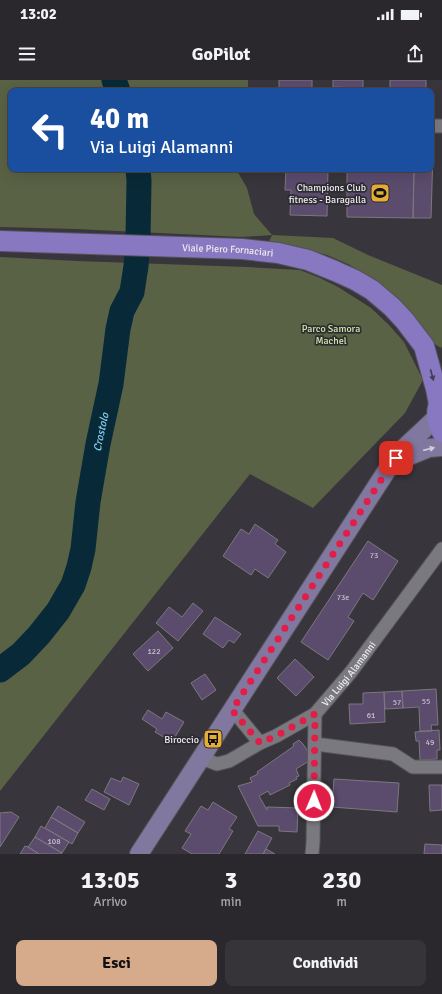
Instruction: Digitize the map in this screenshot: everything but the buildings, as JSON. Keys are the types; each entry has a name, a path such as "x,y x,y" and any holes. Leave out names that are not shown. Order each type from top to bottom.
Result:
{"main road":[{"name":"Viale Piero Fornaciari","path":"0,241 242,249 278,253 308,260 355,280 372,290 392,307 405,321 424,346 436,389 440,413"},
{"name":"Viale Piero Fornaciari","path":"424,346 442,356"},
{"path":"139,854 391,464 405,447 440,413"},
{"path":"391,464 429,448 442,447"}],"street":[{"name":"Via Luigi Alamanni","path":"201,758 217,764 229,762 260,743 276,736 315,714 351,672 442,549"},
{"path":"232,710 260,743"},
{"path":"312,854 315,714"},
{"path":"315,744 393,754 413,767 442,766"}],"green space":[{"path":"0,80 248,80 248,88 8,88 8,172 238,172 247,188 254,214 272,235 242,237 0,227"},
{"path":"272,235 333,238 368,255 442,285 441,348 433,343 363,273 348,264 327,255 308,250 268,244"},
{"name":"Parco Samora Machel","path":"0,257 300,270 338,287 371,308 404,342 423,380 405,413 313,508 250,474 0,791"}],"waterway":[{"name":"Crostolo","path":"114,80 117,88"},
{"name":"Crostolo","path":"0,670 21,654 39,635 58,611 73,585 79,567 83,549 88,502 98,444 111,384 118,329 122,311 132,292 136,266 138,238 138,172"}],"place":[{"name":"Champions Club fitness - Baragalla","path":"380,193"},
{"name":"Biroccio","path":"213,739"}],"route":[{"path":"314,801 315,714 276,736 260,743 232,710 396,458"}]}
